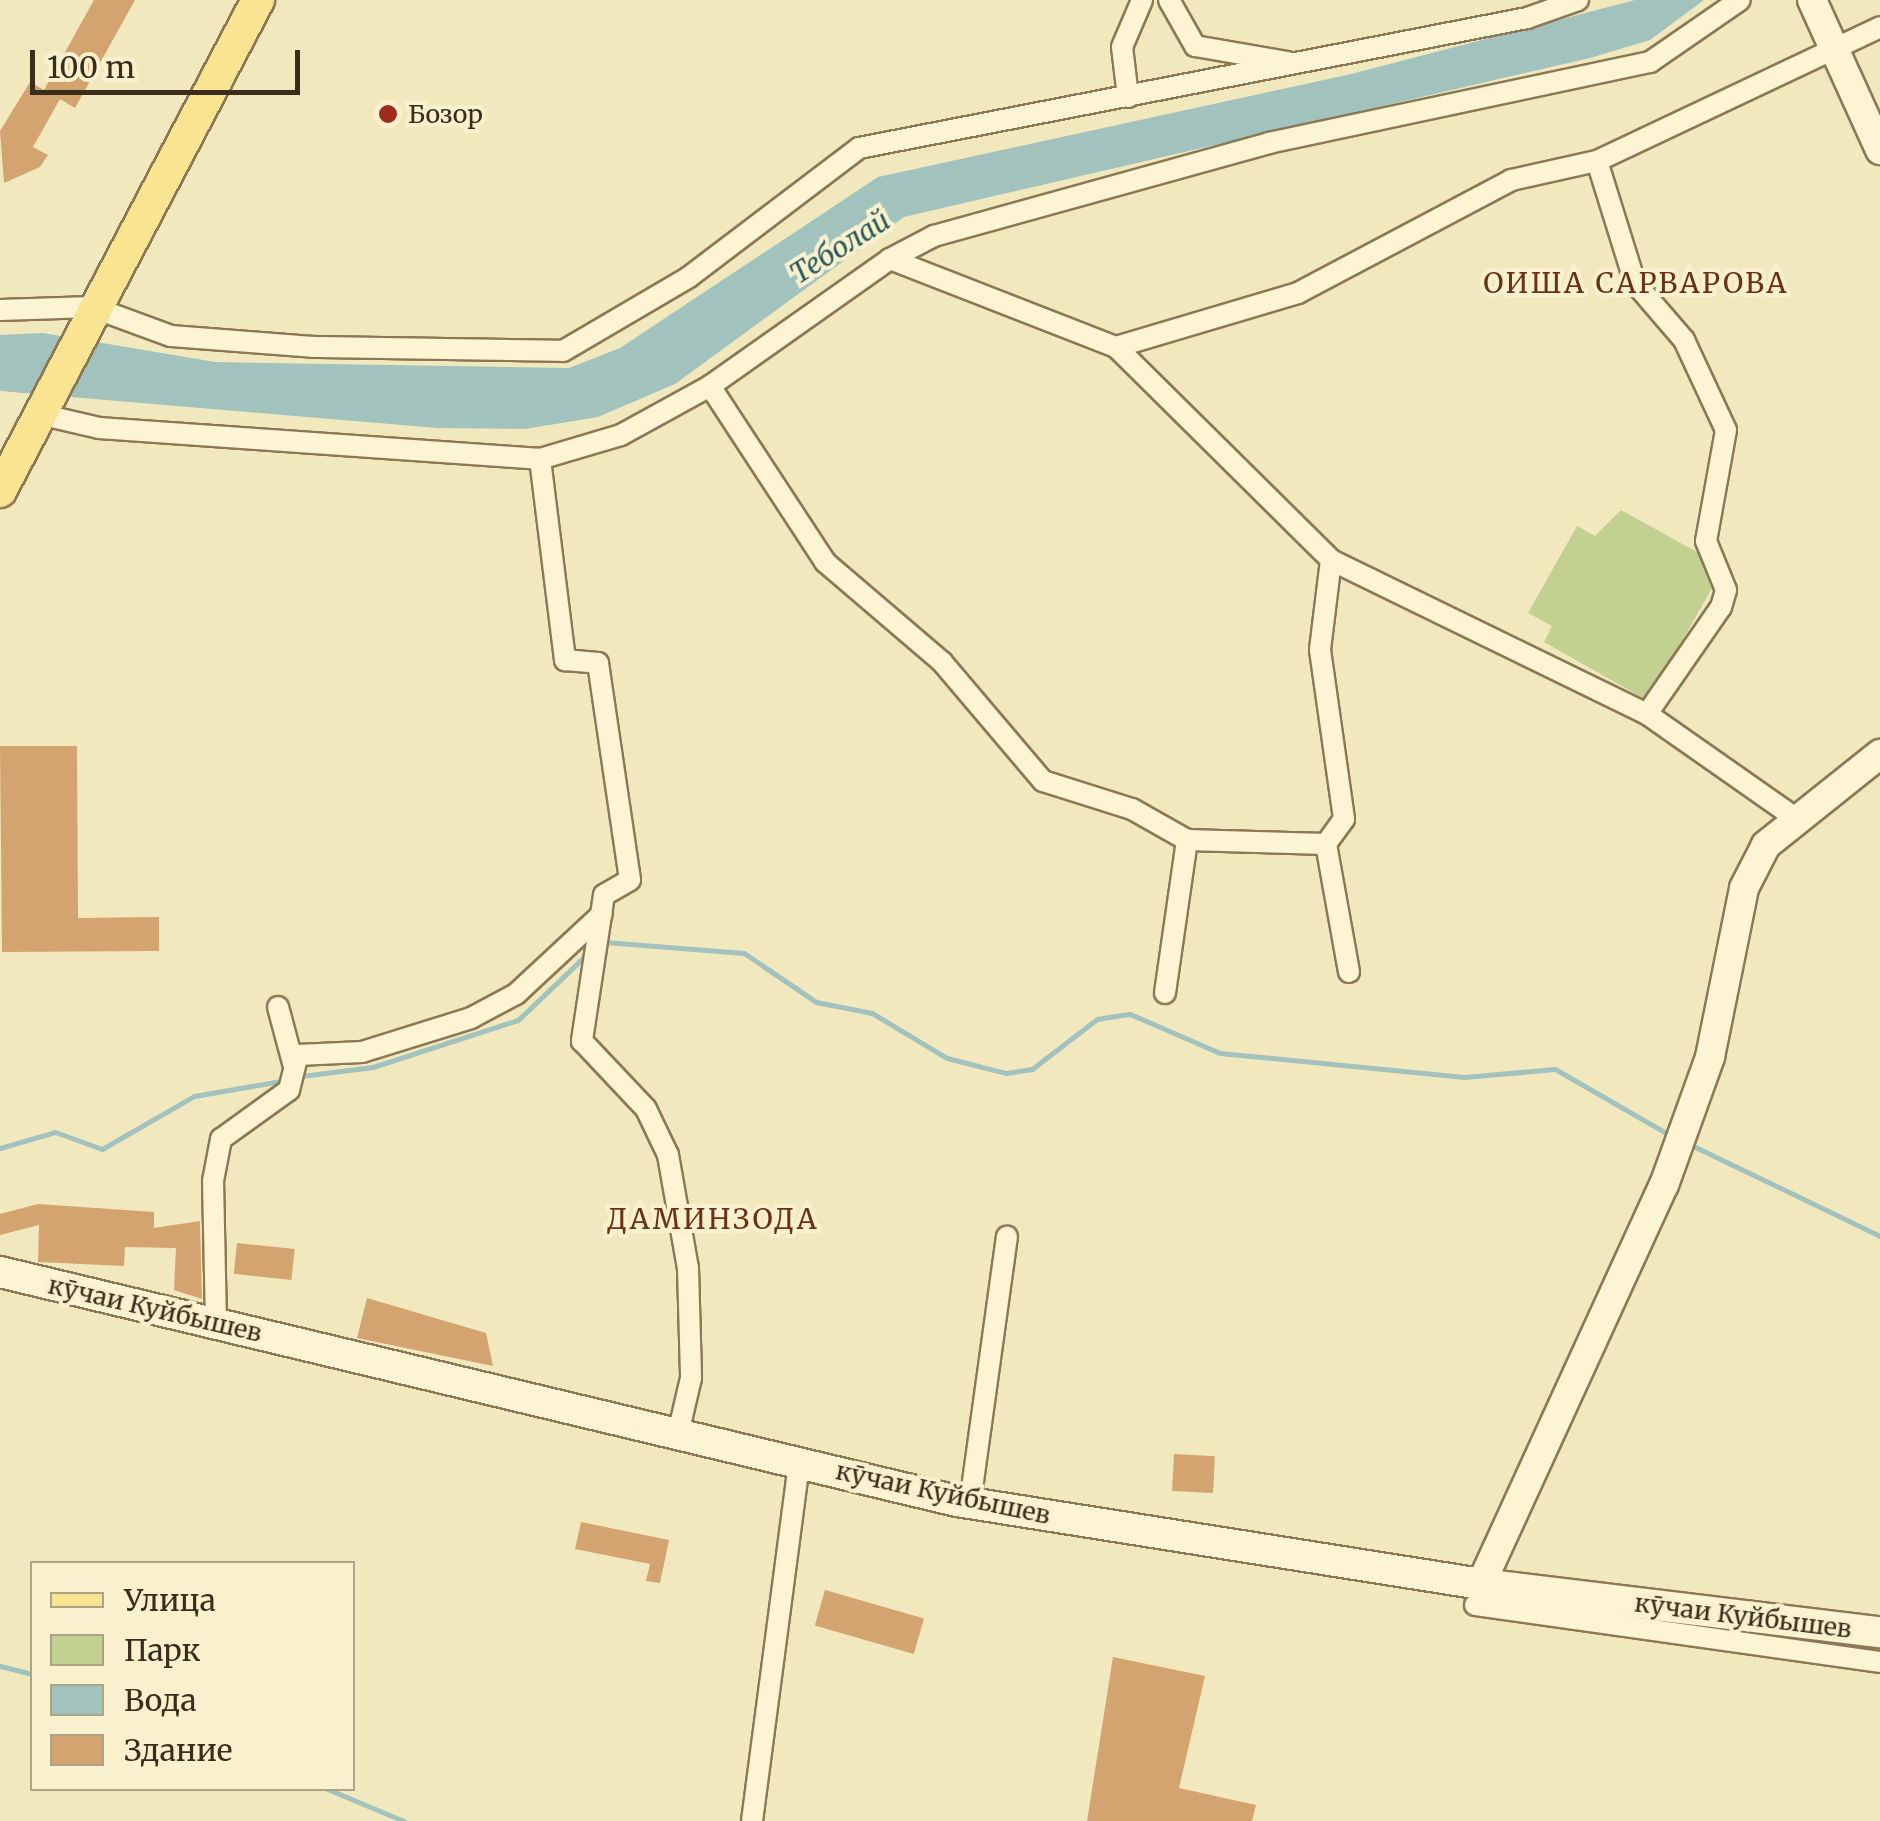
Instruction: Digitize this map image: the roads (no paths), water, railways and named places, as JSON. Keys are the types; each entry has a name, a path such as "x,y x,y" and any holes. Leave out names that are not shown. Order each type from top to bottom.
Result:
{"main road":[{"path":"0,491 88,314 258,0"},
{"path":"0,471 38,414"},
{"name":"кӯчаи Куйбышев","path":"7,1277 970,1503 1478,1594 1880,1632"}],"street":[{"path":"1128,97 1122,47 1142,0"},
{"path":"1169,0 1195,46 1301,64"},
{"path":"0,310 88,314 171,336 563,351 690,277 859,148 1301,64 1578,0"},
{"path":"38,414 118,430 540,459 621,435 710,386 890,259 934,236 1270,143 1650,62 1740,0"},
{"path":"1812,0 1880,150"},
{"path":"1116,347 1298,293 1511,180 1597,161 1880,27"},
{"path":"1597,161 1636,283 1684,340 1726,430 1706,540 1726,590 1721,607 1647,714"},
{"path":"890,259 1116,347 1331,560 1647,714 1797,819"},
{"path":"710,386 834,573 942,662 1014,754 1043,781 1132,809 1187,840 1326,844"},
{"path":"540,459 565,660 598,663 630,880 604,895 599,955 581,1008 582,1041 646,1109 668,1155 688,1268 691,1378 678,1434"},
{"path":"1331,560 1320,650 1344,819 1326,844 1349,972"},
{"path":"1880,754 1766,846 1744,888 1710,1056 1680,1139 1478,1594 1880,1662"},
{"path":"1165,993 1187,840"},
{"path":"293,1062 471,1018 516,994 602,924"},
{"path":"216,1323 221,1139 289,1090 293,1062 278,1007"},
{"path":"970,1503 1008,1236"},
{"path":"752,1821 800,1462"}],"water":[{"name":"Теболай","path":"1635,0 1704,0 1650,40 1590,58 904,217 675,384 598,417 525,429 437,428 0,391 0,335 43,333 215,362 569,368 620,348 878,177 1351,74"}],"waterway":[{"path":"605,942 744,953 816,1002 872,1013 947,1058 1006,1073 1032,1069 1097,1019 1130,1014 1220,1053 1464,1077 1555,1069 1670,1135"},
{"path":"301,1076 373,1067 518,1020 587,954"},
{"path":"0,1148 55,1132 102,1149 194,1096 281,1081"},
{"path":"1689,1144 1880,1236"},
{"path":"0,1666 30,1674"},
{"path":"332,1791 404,1821"}],"place":[{"name":"Бозор","path":"388,114"}],"district":[{"name":"ОИША САРВАРОВА","path":"1636,283"},
{"name":"ДАМИНЗОДА","path":"713,1219"}]}
